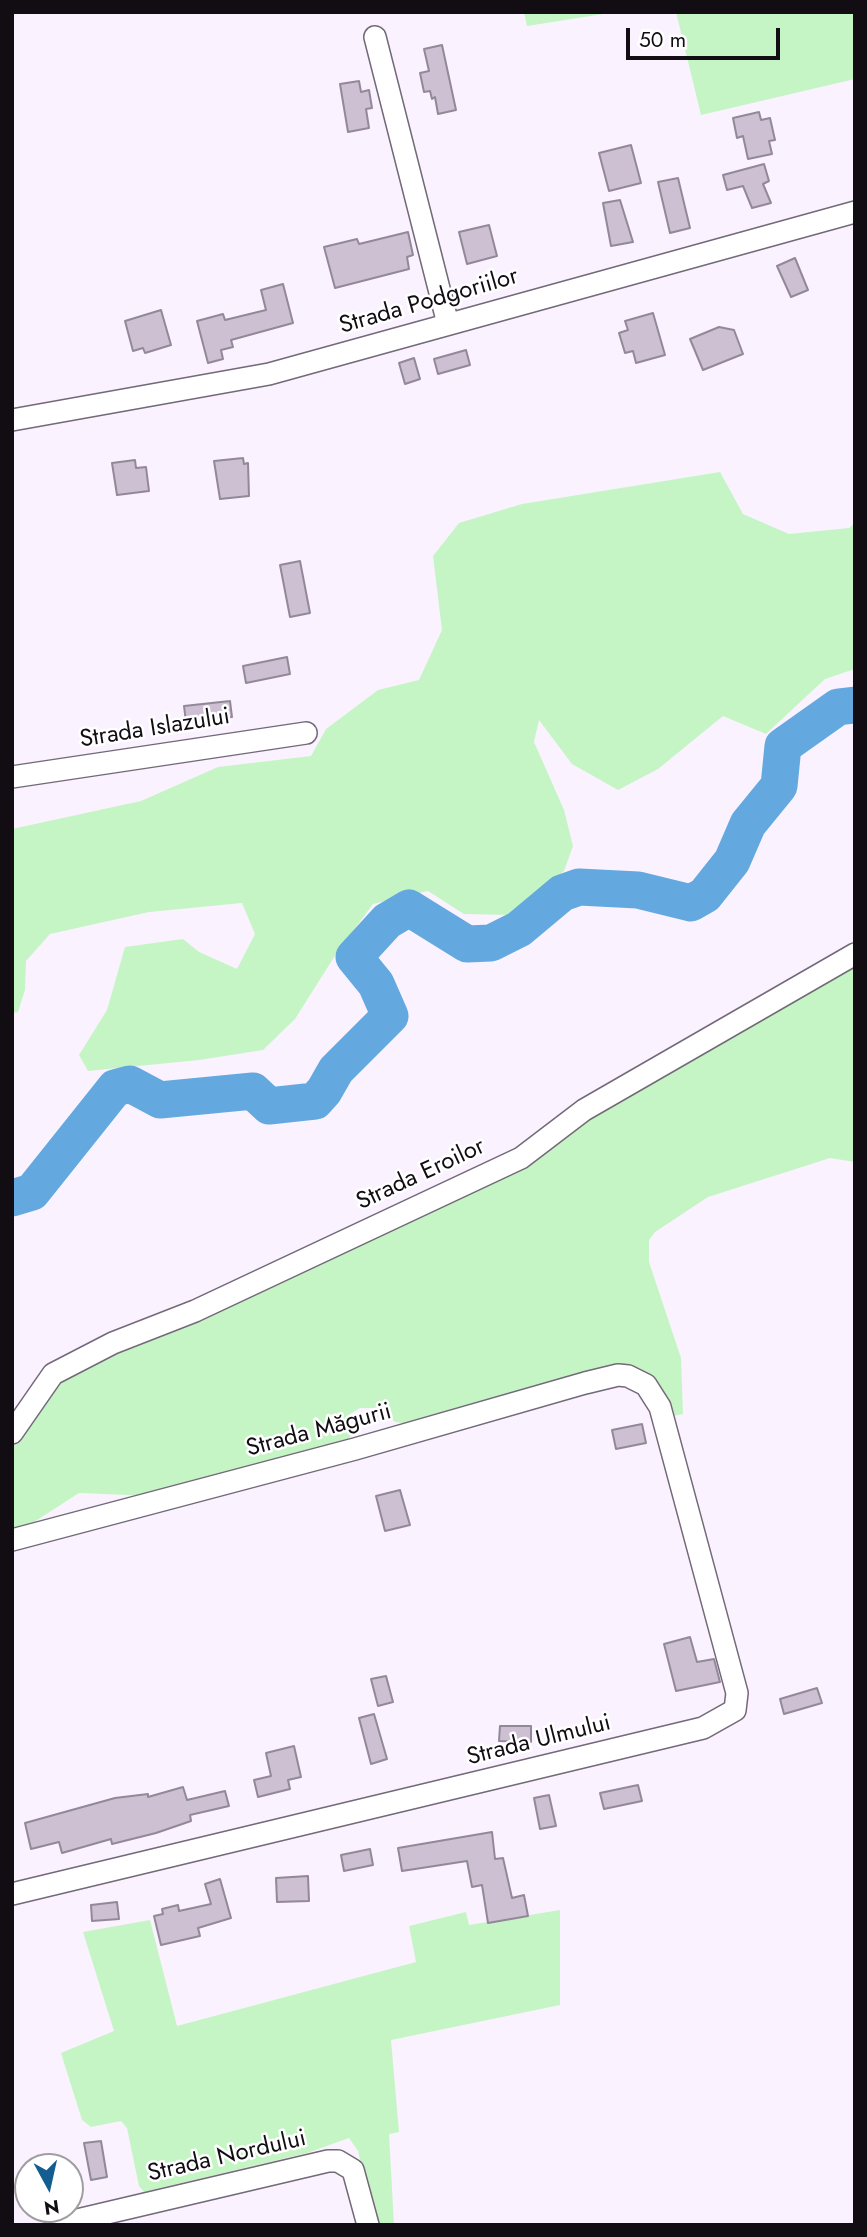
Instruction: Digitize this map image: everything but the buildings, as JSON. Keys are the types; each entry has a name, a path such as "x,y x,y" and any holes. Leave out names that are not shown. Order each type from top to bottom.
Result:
{"street":[{"path":"375,37 448,324"},
{"name":"Strada Podgoriilor","path":"12,420 269,374 855,212"},
{"name":"Strada Islazului","path":"12,777 306,733"},
{"name":"Strada Eroilor","path":"12,1433 53,1374 113,1343 195,1311 521,1158 584,1110 855,954"},
{"name":"Strada Măgurii","path":"12,1540 355,1449 584,1382 618,1375 638,1381"},
{"name":"Strada Ulmului","path":"12,1894 703,1728 735,1710 737,1693 660,1407 652,1392 638,1381"},
{"name":"Strada Nordului","path":"55,2225 328,2161 338,2161 353,2170 368,2225"}],"green space":[{"path":"524,12 616,12 527,26"},
{"path":"676,12 855,12 855,79 701,115"},
{"path":"720,472 743,514 789,534 849,528 855,523 855,669 825,679 766,734 723,716 658,769 618,790 572,764 539,720 534,742 564,810 573,846 564,871 510,915 464,914 428,891 373,904 336,954 295,1019 263,1050 199,1060 88,1071 79,1055 107,1010 125,947 183,939 199,952 237,969 255,934 242,903 149,912 50,934 26,961 25,990 18,1012 12,1013 12,829 141,801 218,767 311,756 326,729 378,690 419,680 442,630 433,556 459,523 522,504"},
{"path":"855,967 855,1162 830,1158 708,1197 655,1232 649,1240 649,1262 681,1358 683,1414 673,1416 650,1378 411,1424 395,1422 380,1408 360,1408 350,1414 351,1436 344,1443 178,1497 79,1493 34,1522 12,1532 12,1448 47,1396 68,1377 92,1363 211,1315"},
{"path":"560,1910 560,2005 391,2040 399,2132 389,2134 394,2225 375,2225 358,2151 349,2138 307,2153 144,2192 139,2186 127,2128 121,2121 91,2127 82,2120 61,2053 114,2031 83,1932 150,1920 177,2026 416,1962 409,1926 466,1912 469,1925"}],"waterway":[{"path":"12,1198 32,1192 115,1088 130,1084 160,1100 253,1091 269,1106 315,1101 336,1070 390,1016 376,984 354,957 387,921 409,908 467,944 491,943 519,929 562,893 579,887 638,890 691,903 705,895 732,861 748,824 779,786 783,746 838,707 855,705"}]}
